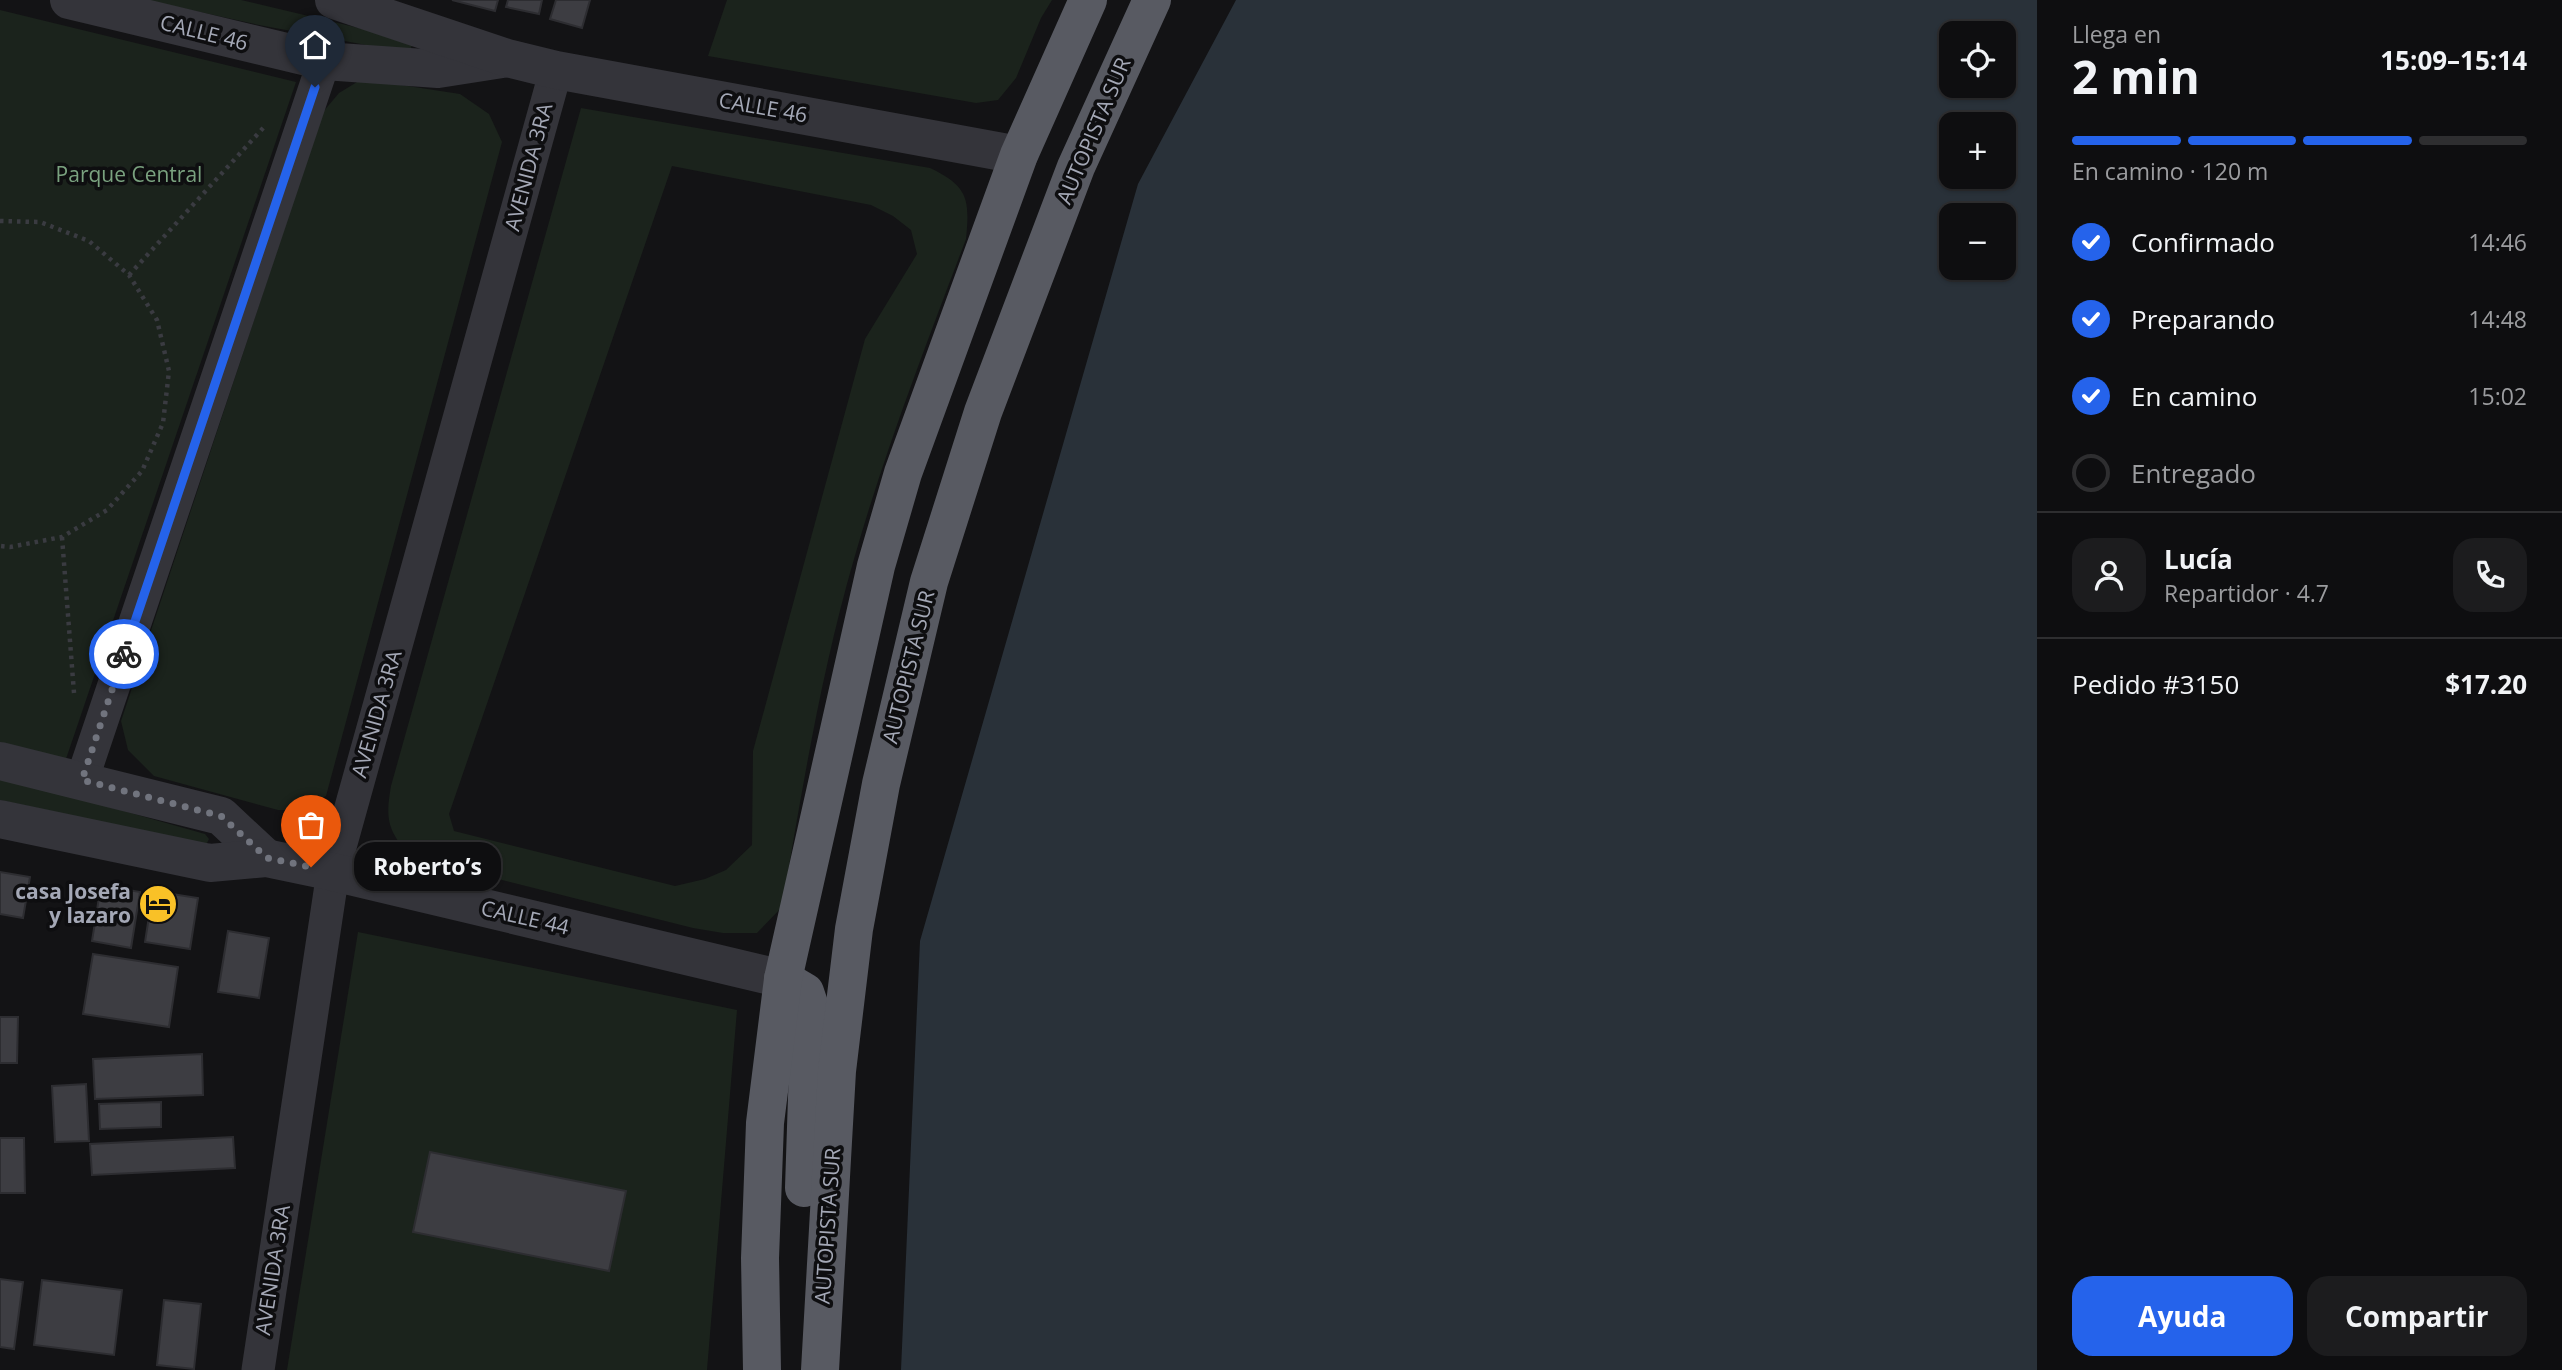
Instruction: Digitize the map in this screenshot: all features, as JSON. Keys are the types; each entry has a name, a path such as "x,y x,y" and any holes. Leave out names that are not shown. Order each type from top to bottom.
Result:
{"highway":[{"path":"762,1370 760,1258 765,1123 783,979 876,566 903,473 1019,155 1088,0"},
{"path":"1019,155 1052,145 1065,132 1129,0"},
{"name":"AUTOPISTA SUR","path":"820,1370 837,1071 854,929 881,784 929,582 983,412 1076,167 1152,0"},
{"path":"783,979 805,992 810,1007 803,1210 822,1302"}],"street":[{"name":"CALLE 46","path":"69,0 324,61 439,69 507,58"},
{"name":"CALLE 46","path":"339,0 507,58 556,70 1019,155"},
{"path":"82,780 324,61"},
{"name":"AVENIDA 3RA","path":"258,1370 333,872 556,70"},
{"path":"0,761 221,816 267,858"},
{"name":"CALLE 44","path":"0,818 210,863 267,858 783,979"}],"path":[{"path":"129,275 268,122"},
{"path":"0,220 40,222 89,241 129,275 156,320 169,371 163,423 142,471 107,510 62,537 10,547 0,545"},
{"path":"62,537 75,699"}],"green space":[{"path":"145,0 241,0 413,43 409,53"},
{"path":"727,0 1052,0 1041,18 1016,78 998,100 976,103 708,56"},
{"name":"Parque Central","path":"0,10 296,82 66,759 0,744"},
{"path":"362,79 460,94 489,114 502,142 326,796 298,810 278,810 154,776 128,750 121,721 323,112 339,93"},
{"path":"581,108 930,168 952,181 964,195 967,214 966,239 893,438 842,602 822,688 782,907 757,933 723,933 693,928 410,857 390,824 388,808 391,786","holes":["672,166 871,205 893,216 911,230 917,254 865,339 753,751 752,845 726,870 705,879 675,886 454,831 449,814"]},
{"path":"0,779 205,834 209,839 206,845 0,800"},
{"path":"358,932 737,1010 707,1370 287,1370"}],"shaded area":[{"path":"1236,0 2037,0 2037,1370 901,1370 920,941 1138,184"}],"building":[{"path":"452,0 498,0 495,11"},
{"path":"508,0 542,0 539,14 506,7"},
{"path":"556,0 590,0 582,28 550,19"},
{"path":"0,872 30,877 23,918 0,914"},
{"path":"101,885 140,892 131,948 92,941"},
{"path":"153,891 198,898 190,949 145,942"},
{"path":"228,931 269,938 259,998 218,992"},
{"path":"93,954 178,967 169,1027 83,1014"},
{"path":"0,1017 18,1017 17,1063 0,1063"},
{"path":"202,1054 203,1095 95,1099 93,1059"},
{"path":"86,1084 89,1141 55,1142 52,1086"},
{"path":"161,1102 161,1127 100,1129 99,1104"},
{"path":"233,1137 235,1168 92,1175 90,1144"},
{"path":"0,1138 24,1138 25,1193 0,1193"},
{"path":"430,1152 626,1191 609,1271 413,1232"},
{"path":"0,1279 23,1282 14,1349 0,1347"},
{"path":"42,1280 122,1290 114,1355 34,1345"},
{"path":"164,1300 201,1304 194,1369 157,1365"}],"way so far":[{"path":"124,654 82,780 221,816 267,858 311,867"}],"place":[{"name":"Roberto’s","path":"311,867"},
{"name":"casa Josefa y lazaro","path":"158,904"}],"route":[{"path":"124,654 315,87"}]}
